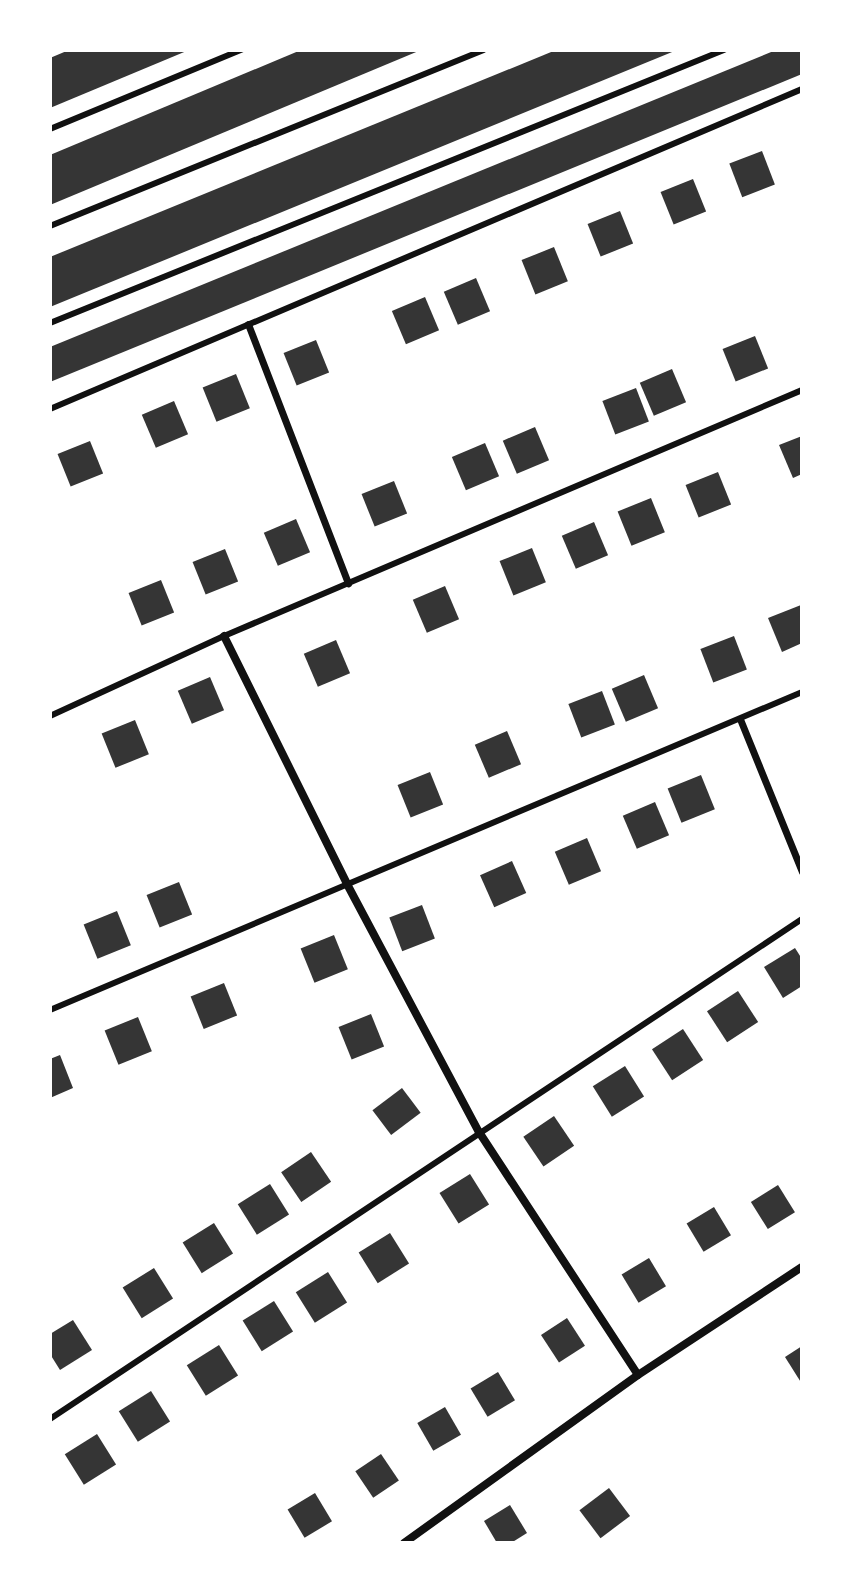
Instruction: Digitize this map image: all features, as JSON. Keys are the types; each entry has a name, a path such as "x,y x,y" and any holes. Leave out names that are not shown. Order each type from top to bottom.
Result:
{"street":[{"path":"248,324 348,583"},
{"path":"224,636 347,884 479,1132 638,1375"},
{"path":"740,719 802,872"},
{"path":"404,1543 638,1375 802,1267"}],"lane":[{"path":"50,129 241,50"},
{"path":"50,226 484,50"},
{"path":"50,323 724,50"},
{"path":"50,409 802,89"},
{"path":"50,716 224,636 802,390"},
{"path":"50,1010 802,692"},
{"path":"50,1419 802,919"}],"building":[{"path":"69,50 189,50 50,108 50,58"},
{"path":"301,50 421,50 50,205 50,155"},
{"path":"556,50 677,50 50,307 50,257"},
{"path":"776,50 802,50 802,74 50,382 50,347"},
{"path":"762,151 775,185 742,197 729,164"},
{"path":"693,179 706,211 674,225 661,192"},
{"path":"620,211 633,243 601,257 588,224"},
{"path":"554,247 568,281 535,294 522,260"},
{"path":"476,278 490,311 458,325 444,292"},
{"path":"425,297 439,330 406,344 392,311"},
{"path":"755,336 768,368 736,382 723,349"},
{"path":"316,340 329,372 297,386 284,353"},
{"path":"672,369 686,402 654,416 640,383"},
{"path":"236,374 250,408 216,422 203,387"},
{"path":"636,388 649,422 615,435 602,401"},
{"path":"174,401 188,434 156,448 142,415"},
{"path":"535,427 549,460 517,474 503,441"},
{"path":"802,436 802,474 793,478 779,445"},
{"path":"90,441 103,473 71,487 58,454"},
{"path":"485,443 499,476 466,490 452,457"},
{"path":"718,472 731,504 699,518 686,485"},
{"path":"394,481 407,513 375,527 362,494"},
{"path":"651,498 665,532 631,546 618,511"},
{"path":"296,519 310,552 278,566 264,533"},
{"path":"594,522 608,555 576,569 562,536"},
{"path":"532,548 546,582 513,595 500,561"},
{"path":"225,549 238,581 206,595 193,562"},
{"path":"161,580 174,612 142,626 129,593"},
{"path":"445,586 459,619 427,633 413,600"},
{"path":"801,605 802,643 782,652 768,618"},
{"path":"734,636 747,670 713,683 700,649"},
{"path":"336,640 350,673 318,687 304,654"},
{"path":"644,675 658,708 626,722 612,689"},
{"path":"210,677 224,710 192,724 178,691"},
{"path":"602,691 615,725 581,738 568,704"},
{"path":"135,720 149,754 115,768 102,733"},
{"path":"507,731 521,764 489,778 475,745"},
{"path":"430,772 443,804 411,818 398,785"},
{"path":"701,775 715,809 681,823 668,788"},
{"path":"655,802 669,835 637,849 623,816"},
{"path":"587,838 601,871 569,885 555,852"},
{"path":"512,861 526,893 494,907 480,875"},
{"path":"179,882 192,914 160,928 147,895"},
{"path":"422,905 435,939 402,951 389,918"},
{"path":"117,911 131,945 97,959 84,924"},
{"path":"334,935 348,969 314,983 301,948"},
{"path":"795,948 802,959 802,986 783,998 764,967"},
{"path":"224,983 237,1015 204,1029 191,996"},
{"path":"738,991 758,1022 727,1042 707,1011"},
{"path":"371,1014 384,1046 352,1060 339,1027"},
{"path":"138,1017 152,1051 118,1065 105,1030"},
{"path":"683,1029 703,1060 672,1080 652,1049"},
{"path":"60,1055 73,1088 50,1098 50,1059"},
{"path":"625,1066 644,1097 612,1117 593,1086"},
{"path":"402,1088 421,1113 391,1135 372,1110"},
{"path":"554,1116 574,1146 543,1167 523,1137"},
{"path":"311,1152 331,1182 301,1202 281,1172"},
{"path":"470,1174 489,1205 459,1224 439,1193"},
{"path":"270,1184 289,1215 257,1235 238,1204"},
{"path":"778,1185 795,1212 768,1229 751,1202"},
{"path":"714,1207 731,1235 704,1252 687,1223"},
{"path":"214,1223 233,1254 202,1273 183,1243"},
{"path":"390,1233 409,1264 378,1283 359,1253"},
{"path":"649,1258 666,1286 639,1303 622,1274"},
{"path":"154,1268 173,1299 142,1318 123,1288"},
{"path":"328,1272 347,1303 315,1323 296,1292"},
{"path":"274,1301 293,1332 262,1351 243,1321"},
{"path":"567,1318 585,1346 559,1363 541,1335"},
{"path":"73,1320 92,1350 60,1370 50,1354 50,1334"},
{"path":"219,1345 238,1376 206,1396 187,1365"},
{"path":"802,1346 802,1384 785,1357"},
{"path":"498,1372 515,1400 488,1417 471,1388"},
{"path":"151,1391 170,1422 138,1442 119,1411"},
{"path":"445,1407 461,1435 433,1451 417,1423"},
{"path":"97,1434 116,1465 84,1485 65,1454"},
{"path":"381,1454 399,1481 373,1498 355,1471"},
{"path":"609,1488 630,1516 601,1538 579,1510"},
{"path":"315,1493 332,1521 305,1538 288,1509"},
{"path":"510,1505 527,1533 511,1543 497,1543 484,1521"}]}
